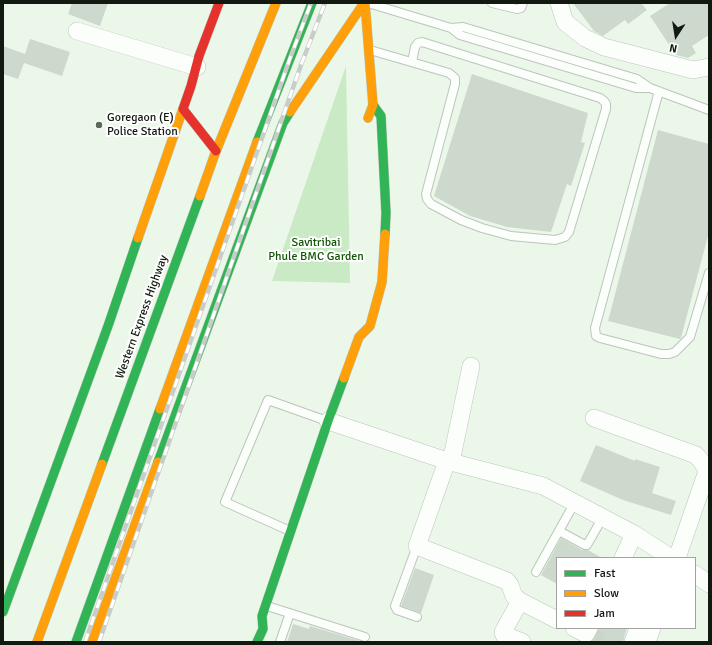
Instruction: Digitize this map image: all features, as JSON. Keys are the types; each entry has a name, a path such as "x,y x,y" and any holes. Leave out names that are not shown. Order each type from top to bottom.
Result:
{"main road":[{"path":"3,612 108,326 219,3"},
{"name":"Western Express Highway","path":"37,642 216,151 276,3"},
{"path":"76,642 249,162 312,3"},
{"path":"366,3 373,105 368,116 368,124"},
{"path":"92,642 283,123 366,3"},
{"path":"257,642 262,629 262,616 358,333 370,326 378,281 382,212 381,116 373,105"},
{"path":"183,110 216,151"},
{"path":"251,627 262,616"}],"street":[{"path":"559,3 566,22 585,38 604,47 693,70 709,67"},
{"path":"77,31 196,67"},
{"path":"471,366 449,462 417,546 507,581 514,596 520,601 556,619"},
{"path":"594,418 696,455 702,462 706,469 706,493 677,557"},
{"path":"328,421 449,462 543,486 634,534 669,557"},
{"path":"623,557 634,534"},
{"path":"696,575 709,584"},
{"path":"520,601 503,632 504,635 522,642"},
{"path":"640,638 651,629"}],"lane":[{"path":"366,3 451,28 463,27 629,76 637,79 650,88 709,110"},
{"path":"492,3 517,9 521,8 523,3"},
{"path":"369,50 450,73 455,78 455,84 426,194 430,204 468,223 511,236 555,240 565,237 569,232 606,109 606,104 604,101 600,98 422,42 418,43 415,47 412,62"},
{"path":"660,91 595,328 596,336 661,354 675,352 690,337 709,273"},
{"path":"291,531 225,502 268,400 328,421"},
{"path":"536,572 575,502"},
{"path":"559,531 587,545 602,517"},
{"path":"417,546 395,606 397,610 417,616"},
{"path":"266,606 366,637"},
{"path":"280,642 290,613"}],"green space":[{"name":"Savitribai Phule BMC Garden","path":"346,66 350,283 272,281"}],"building":[{"path":"72,3 108,3 100,26 68,14"},
{"path":"573,3 641,3 647,10 628,24 625,20 603,36 594,31"},
{"path":"670,3 709,3 709,35 692,46 696,53 688,58 676,55 650,16"},
{"path":"30,39 70,52 62,76 24,63 18,79 3,74 3,46 25,54"},
{"path":"472,74 588,113 581,142 585,143 571,186 567,184 551,232 507,227 470,216 434,196"},
{"path":"658,130 709,144 709,232 680,339 608,321"},
{"path":"596,445 635,461 635,459 660,467 652,493 676,501 671,515 623,500 580,481"},
{"path":"561,538 582,550 588,550 600,557 556,557 556,583 541,575"},
{"path":"415,568 434,575 421,613 401,606"},
{"path":"293,624 309,629 310,626 363,642 287,642"},
{"path":"599,629 627,629 623,642 592,642"}],"tunnel":[{"path":"592,637 602,642"}],"railway":[{"path":"85,642 289,61 311,3"},
{"path":"99,642 301,65 325,3"}],"traffic: fast":[{"path":"257,142 312,3"},
{"path":"373,105 381,116 386,213 385,234"},
{"path":"158,462 283,123 290,112"},
{"path":"102,464 200,196"},
{"path":"3,612 108,326 138,238"},
{"path":"257,642 263,629 262,616 344,378"},
{"path":"76,642 160,409"}],"traffic: slow":[{"path":"200,196 216,151 276,3"},
{"path":"290,112 364,3"},
{"path":"365,3 373,105 368,118"},
{"path":"138,238 183,109"},
{"path":"160,409 257,142"},
{"path":"344,378 359,337 370,326 382,282 385,234"},
{"path":"92,642 158,462"},
{"path":"37,642 102,464"}],"traffic: jam":[{"path":"216,151 183,109 199,56 219,3"}],"place":[{"name":"Goregaon (E) Police Station","path":"99,125"}]}
